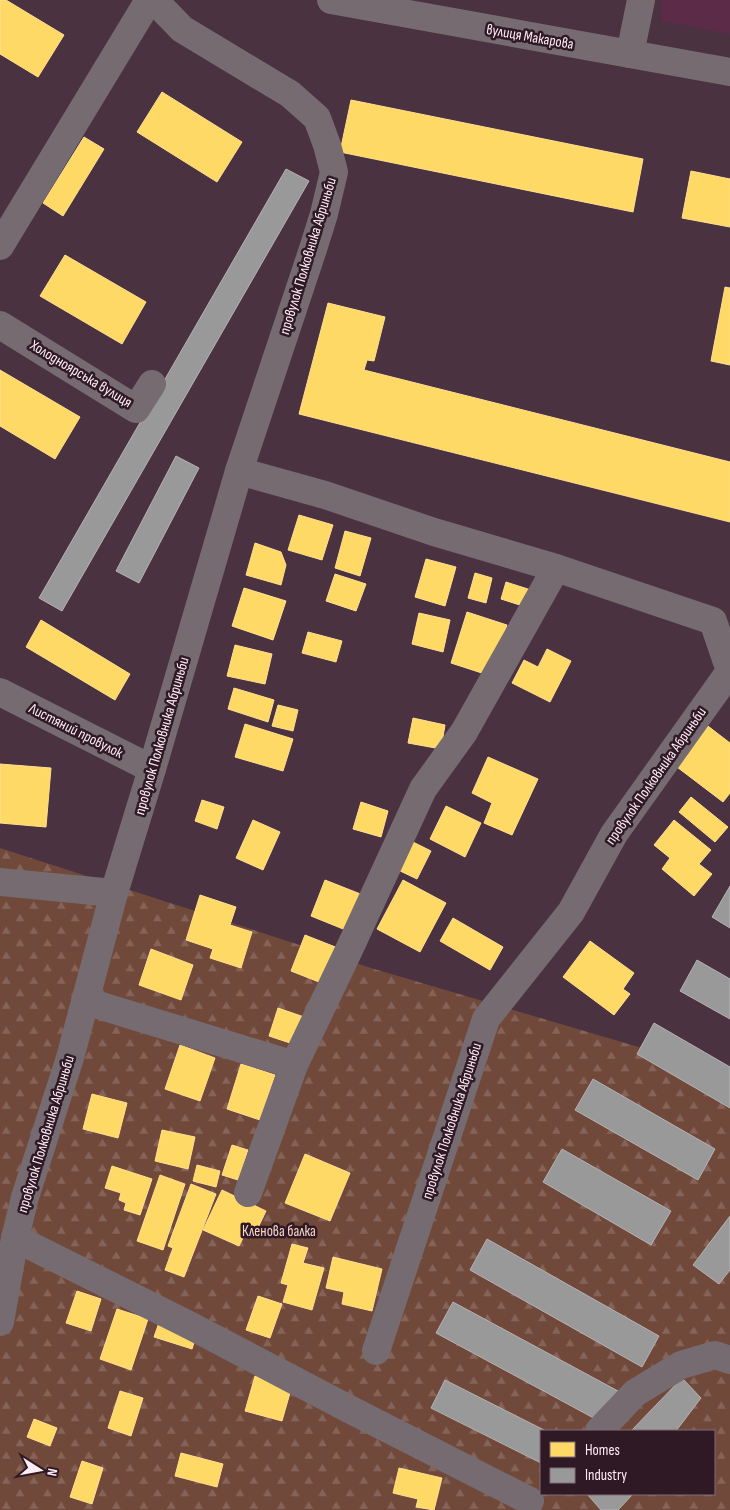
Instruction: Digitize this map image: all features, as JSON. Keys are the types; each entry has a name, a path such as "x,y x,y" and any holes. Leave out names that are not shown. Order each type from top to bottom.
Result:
{"street":[{"path":"0,246 149,0"},
{"name":"провулок Полковника Абриньби","path":"0,1322 15,1238 25,1197 70,1058 114,894 239,471 313,249 334,172 317,118 290,94 182,29 154,0"},
{"name":"вулиця Макарова","path":"330,0 730,72"},
{"path":"630,54 641,0"},
{"name":"Холодноярська вулиця","path":"0,325 136,409 152,384"},
{"name":"провулок Полковника Абриньби","path":"239,471 325,495 434,532 556,568 713,621 730,670 614,834 571,912 486,1019 376,1351"},
{"path":"248,1193 294,1065 423,789 464,732 556,568"},
{"name":"Листяний провулок","path":"0,692 152,769"},
{"path":"0,882 114,894"},
{"path":"85,1001 294,1065"},
{"path":"15,1238 532,1501"},
{"path":"600,1430 635,1393 681,1365 715,1355 730,1360"}],"shaded area":[{"path":"660,0 730,0 730,34 662,21"}],"green space":[{"name":"Кленова балка","path":"0,848 371,968 730,1074 730,1510 0,1510"}],"building: Homes":[{"path":"0,0 6,0 64,35 38,77 0,54"},
{"path":"162,92 242,142 217,182 137,132"},
{"path":"351,100 643,159 633,212 340,152"},
{"path":"84,137 104,149 63,216 43,203"},
{"path":"691,171 730,179 730,227 682,218"},
{"path":"65,255 146,302 122,344 40,296"},
{"path":"725,287 730,288 730,365 711,361"},
{"path":"328,303 385,317 374,361 367,360 364,370 730,462 730,522 299,414"},
{"path":"0,370 80,417 55,459 0,426"},
{"path":"299,515 333,525 322,560 288,550"},
{"path":"345,531 371,538 360,576 335,568"},
{"path":"255,543 281,552 286,565 281,585 246,575"},
{"path":"426,559 456,567 445,606 415,597"},
{"path":"475,573 492,578 486,603 468,598"},
{"path":"335,574 366,584 356,611 326,601"},
{"path":"506,582 531,590 526,607 501,599"},
{"path":"244,588 286,601 273,640 232,626"},
{"path":"467,612 507,625 491,676 451,663"},
{"path":"419,613 450,620 443,652 412,644"},
{"path":"41,620 130,674 115,700 26,647"},
{"path":"308,632 342,641 336,662 302,653"},
{"path":"235,645 272,654 265,684 227,676"},
{"path":"547,649 571,661 550,702 512,683 524,660 538,667"},
{"path":"234,688 274,700 268,722 228,709"},
{"path":"278,705 298,710 293,731 272,726"},
{"path":"413,718 445,725 441,749 408,743"},
{"path":"704,723 730,743 730,793 723,802 673,764"},
{"path":"245,724 293,739 283,771 235,757"},
{"path":"488,757 538,779 512,835 484,823 492,803 472,793"},
{"path":"0,764 51,768 46,827 0,823"},
{"path":"691,797 728,827 715,842 679,812"},
{"path":"202,800 224,807 217,829 195,821"},
{"path":"361,802 388,811 381,837 353,829"},
{"path":"446,806 481,823 465,857 430,839"},
{"path":"253,820 280,832 263,870 236,858"},
{"path":"674,820 711,850 699,864 712,874 694,896 662,869 670,858 654,845"},
{"path":"411,841 431,851 417,879 396,869"},
{"path":"325,880 363,895 348,931 311,916"},
{"path":"403,880 446,903 420,952 377,929"},
{"path":"200,895 236,907 230,925 252,932 241,968 210,958 213,949 186,940"},
{"path":"453,918 503,947 490,970 440,941"},
{"path":"305,935 338,948 324,984 291,971"},
{"path":"590,941 634,973 623,989 630,994 614,1015 563,977"},
{"path":"151,949 193,965 181,1000 139,985"},
{"path":"278,1008 307,1018 299,1046 269,1036"},
{"path":"180,1045 215,1058 200,1101 165,1089"},
{"path":"241,1064 275,1075 260,1120 227,1109"},
{"path":"92,1094 127,1103 118,1138 83,1129"},
{"path":"162,1130 195,1137 188,1169 155,1161"},
{"path":"232,1145 248,1150 238,1180 222,1175"},
{"path":"305,1154 350,1173 330,1221 285,1203"},
{"path":"197,1165 220,1171 216,1187 193,1181"},
{"path":"112,1166 152,1179 140,1215 124,1210 126,1203 119,1200 121,1193 105,1188"},
{"path":"160,1175 185,1184 163,1250 137,1241"},
{"path":"191,1184 216,1194 184,1277 165,1270 173,1248 168,1246"},
{"path":"222,1190 266,1211 255,1234 247,1230 239,1246 203,1230"},
{"path":"292,1244 308,1248 303,1263 324,1268 312,1310 283,1302 288,1285 281,1283"},
{"path":"333,1257 382,1269 372,1311 342,1304 344,1292 326,1288"},
{"path":"77,1291 101,1299 91,1331 66,1323"},
{"path":"258,1296 282,1304 270,1338 246,1330"},
{"path":"117,1309 148,1319 131,1370 100,1359"},
{"path":"161,1317 198,1330 192,1349 154,1337"},
{"path":"255,1376 292,1386 282,1421 245,1411"},
{"path":"120,1391 143,1398 131,1436 108,1428"},
{"path":"34,1419 57,1428 50,1446 27,1437"},
{"path":"181,1453 223,1464 217,1487 175,1476"},
{"path":"82,1461 103,1468 92,1504 70,1497"},
{"path":"399,1468 442,1478 434,1510 416,1507 418,1499 393,1493"}],"building: Industry":[{"path":"286,169 309,181 62,611 39,598"},
{"path":"176,456 199,468 139,583 116,571"},
{"path":"730,886 730,928 712,917"},
{"path":"697,960 730,979 730,1019 680,991"},
{"path":"654,1023 730,1067 730,1108 637,1054"},
{"path":"593,1079 715,1149 698,1180 575,1110"},
{"path":"562,1149 671,1211 651,1245 543,1182"},
{"path":"730,1216 730,1270 719,1284 693,1265"},
{"path":"487,1239 659,1336 642,1367 470,1270"},
{"path":"453,1302 618,1391 601,1422 436,1333"},
{"path":"682,1378 701,1398 677,1430 632,1430"},
{"path":"445,1380 544,1430 540,1430 540,1462 431,1408"},
{"path":"588,1495 632,1495 618,1510 601,1510"}]}
